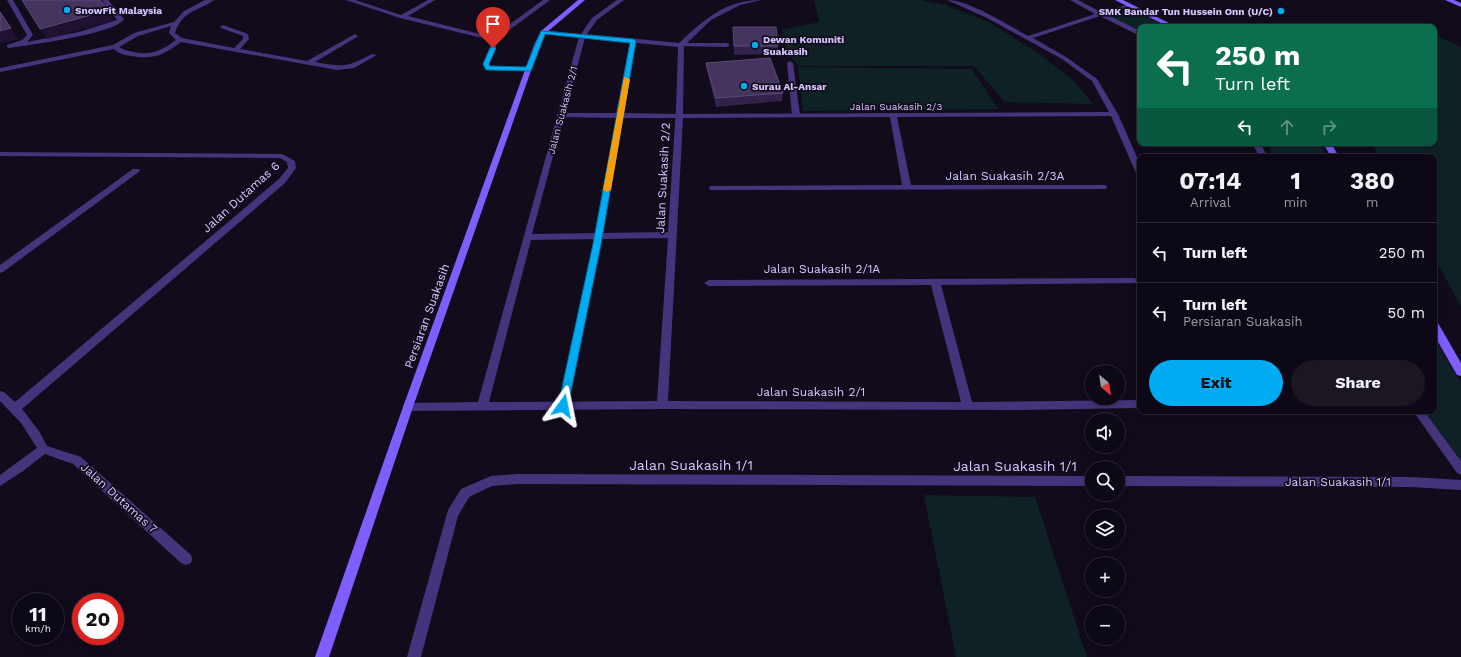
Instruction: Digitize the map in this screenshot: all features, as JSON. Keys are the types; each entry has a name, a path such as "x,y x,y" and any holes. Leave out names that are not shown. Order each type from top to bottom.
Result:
{"street":[{"path":"0,48 24,41 30,35 10,0"},
{"path":"8,46 42,42 96,29 120,21 121,19 105,0"},
{"path":"211,0 180,16 172,33 180,40 345,69 374,54"},
{"path":"349,0 402,17 493,39 547,0"},
{"path":"402,17 432,0"},
{"name":"Persiaran Suakasih","path":"322,657 408,407 528,69 543,32 582,0"},
{"name":"Jalan Suakasih 2/1","path":"482,407 560,115 583,35 587,26 600,14 622,0"},
{"path":"681,45 709,19 738,4 758,0"},
{"path":"950,0 989,17 1028,38 1064,58 1095,80 1114,114 1137,166"},
{"path":"1073,0 1137,32"},
{"path":"1118,0 1168,24"},
{"path":"1448,0 1461,5"},
{"path":"1028,38 1128,5"},
{"path":"0,70 72,54 115,47 123,41 153,29 176,23"},
{"path":"223,27 246,35 246,39 235,50"},
{"path":"543,32 681,45 727,44"},
{"path":"310,62 355,36"},
{"path":"493,39 493,48 486,64 488,68 528,69"},
{"path":"115,47 120,51 150,57 162,53 180,40"},
{"path":"563,406 598,236 633,41"},
{"name":"Jalan Suakasih 2/2","path":"662,405 680,108 681,45"},
{"path":"790,63 796,115"},
{"name":"Jalan Suakasih 2/3","path":"560,115 893,116 1114,114"},
{"path":"893,116 907,188"},
{"name":"Jalan Dutamas 6","path":"0,154 282,156 291,161 292,168 282,180 15,409"},
{"path":"0,270 136,171"},
{"name":"Jalan Suakasih 2/3A","path":"713,188 1103,188"},
{"path":"527,237 672,235"},
{"name":"Jalan Suakasih 2/1A","path":"709,283 1134,281"},
{"path":"935,282 968,406"},
{"path":"1437,331 1461,372"},
{"path":"0,395 15,409 39,438 43,449 0,481"},
{"name":"Jalan Suakasih 2/1","path":"408,407 662,405 968,406 1137,404"},
{"path":"1420,414 1461,470"},
{"name":"Jalan Dutamas 7","path":"43,449 77,460 186,559"},
{"name":"Jalan Suakasih 1/1","path":"414,657 452,514 465,493 491,481 517,479 1085,481"},
{"name":"Jalan Suakasih 1/1","path":"1125,481 1411,482 1461,485"}],"green space":[{"path":"814,0 921,0 945,5 989,22 1041,55 1075,82 1093,104 1005,102 974,66 799,66 788,54 782,30 819,22"},
{"path":"1129,8 1162,24 1137,24 1137,30 1108,15"},
{"path":"1437,35 1461,47 1461,306 1437,262 1437,154 1377,154 1373,146 1437,146"},
{"path":"798,67 972,69 998,109 803,111"},
{"path":"1268,146 1321,146 1325,154 1273,154"},
{"path":"1437,343 1461,383 1461,460 1426,414 1437,414"},
{"path":"924,495 1035,497 1087,657 956,657"}],"building":[{"name":"SnowFit Malaysia","path":"22,0 100,0 109,10 40,29"},
{"path":"0,12 11,28 0,31"},
{"path":"733,27 776,27 778,46 734,46"},
{"name":"Surau Al-Ansar","path":"770,58 783,93 716,98 706,63"}],"slow traffic":[{"path":"607,190 626,79"}],"place":[{"name":"SnowFit Malaysia","path":"67,10"},
{"name":"SMK Bandar Tun Hussein Onn (U/C)","path":"1281,11"},
{"name":"Dewan Komuniti Suakasih","path":"755,45"},
{"name":"Surau Al-Ansar","path":"744,86"}],"route":[{"path":"493,48 486,64 488,68 499,70 528,69 543,32 633,41 597,244 563,406"}]}
